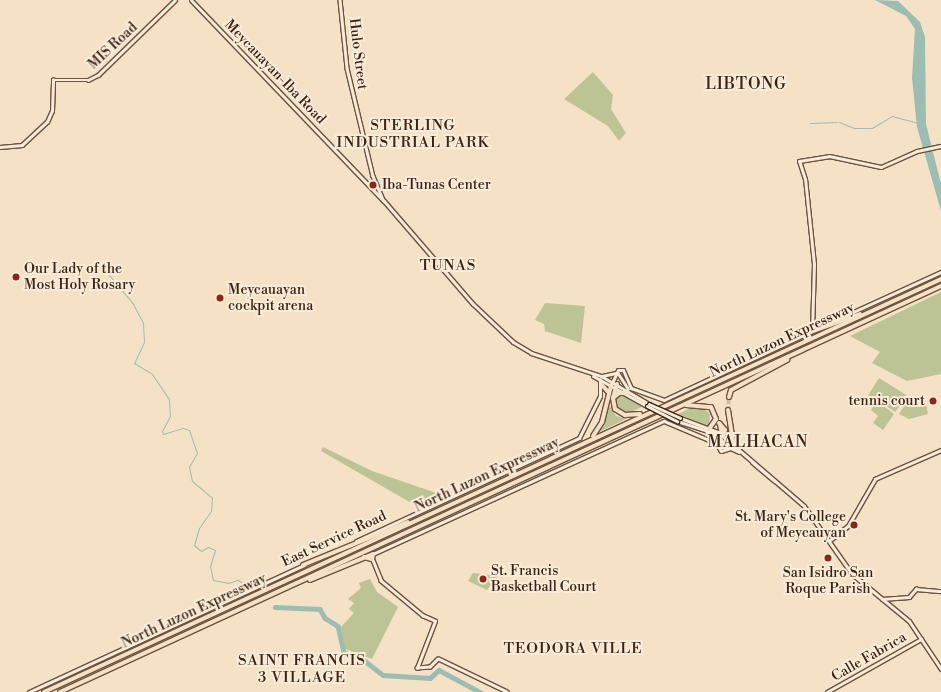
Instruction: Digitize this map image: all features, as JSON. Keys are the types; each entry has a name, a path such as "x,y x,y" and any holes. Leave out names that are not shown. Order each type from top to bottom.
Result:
{"highway":[{"name":"North Luzon Expressway","path":"44,692 557,455 649,407 874,310 941,279"},
{"name":"North Luzon Expressway","path":"60,692 680,406 803,351 941,286"},
{"path":"812,331 874,310"},
{"path":"729,397 731,390 803,351"},
{"path":"588,440 600,426 611,383"},
{"path":"616,386 613,398 615,409 623,414 649,407"},
{"path":"603,388 608,392"},
{"path":"613,398 619,393 629,392"},
{"path":"680,406 707,405 717,421 725,430 723,438"},
{"path":"728,410 732,448"},
{"path":"709,429 717,421"},
{"path":"723,438 730,430"},
{"path":"303,566 418,520"},
{"path":"289,587 364,557 373,556"}],"main road":[{"name":"Meycauayan-Iba Road","path":"191,0 384,202 473,304 513,342 531,353 611,383 629,392 649,407 679,420"},
{"path":"618,371 611,383 603,388 600,378 618,371 625,372 631,388 664,400 812,331 813,258 805,179 799,161 829,156 881,167 922,149 941,146"},
{"path":"618,371 629,392"},
{"name":"East Service Road","path":"29,692 577,440 584,433 603,388"},
{"path":"679,420 709,429 723,438 732,448 752,462 809,512 830,540 852,574 882,599 904,614 941,669"},
{"path":"679,420 713,432 723,438"},
{"path":"709,440 713,432"},
{"path":"716,444 721,451 732,448"}],"street":[{"name":"MIS Road","path":"0,148 20,146 47,122 52,111 53,80 88,80 98,76 175,0"},
{"name":"Hulo Street","path":"340,0 347,68 377,185 384,202"},
{"path":"812,331 941,272"},
{"path":"507,692 438,659 430,667 418,668 435,621 423,616 381,580 373,556 664,421 716,444 723,438"},
{"path":"830,540 844,531 875,479 941,450"},
{"path":"882,599 909,597 916,589 941,591"},
{"name":"Calle Fabrica","path":"827,692 921,638"}],"green space":[{"path":"593,72 613,95 611,109 626,133 619,141 608,126 564,99"},
{"path":"941,292 941,374 907,381 872,363 880,352 850,336"},
{"path":"545,303 585,306 581,343 545,331 544,324 535,320"},
{"path":"879,378 906,395 896,412 868,395"},
{"path":"620,394 625,395 644,406 627,414 616,408 614,399"},
{"path":"910,397 913,402 925,399 928,414 909,419 899,414"},
{"path":"877,401 894,414 883,430 873,423 878,416 871,410"},
{"path":"608,404 616,416 626,419 599,432 605,425"},
{"path":"693,407 702,407 710,414 709,427 678,414"},
{"path":"323,447 372,471 448,497 420,508 321,451"},
{"path":"473,573 498,576 487,590 468,581"},
{"path":"370,579 377,592 398,607 372,659 343,648 341,627 354,613 349,609 354,603 348,599 361,588 359,583"}],"water":[{"path":"875,0 898,1 920,22 925,37 926,124 941,184 941,211 917,127 912,78 915,29 906,16"}],"waterway":[{"path":"872,128 892,116 918,123"},
{"path":"810,123 837,122"},
{"path":"839,122 854,128 871,128"},
{"path":"109,275 133,304 143,323 144,342 134,363 152,374 169,399 170,416 162,431 163,434 183,428 189,430 197,453 189,467 192,481 212,498 211,511 199,528 194,545 201,551 208,547 215,550 210,566 213,580 228,583 238,580 248,587"},
{"path":"275,607 320,609 325,618 338,626 344,653 360,657 383,675 430,678 439,670 480,692"}],"tunnel":[{"path":"728,410 729,397"}],"place":[{"name":"Iba-Tunas Center","path":"373,185"},
{"name":"Our Lady of the Most Holy Rosary","path":"16,277"},
{"name":"Meycauayan cockpit arena","path":"220,298"},
{"name":"tennis court","path":"933,401"},
{"name":"St. Mary's College of Meycauyan","path":"854,525"},
{"name":"San Isidro San Roque Parish","path":"828,558"},
{"name":"St. Francis Basketball Court","path":"483,579"}],"district":[{"name":"LIBTONG","path":"746,84"},
{"name":"STERLING INDUSTRIAL PARK","path":"413,134"},
{"name":"TUNAS","path":"448,266"},
{"name":"MALHACAN","path":"758,442"},
{"name":"TEODORA VILLE","path":"573,649"},
{"name":"SAINT FRANCIS 3 VILLAGE","path":"302,668"}]}
